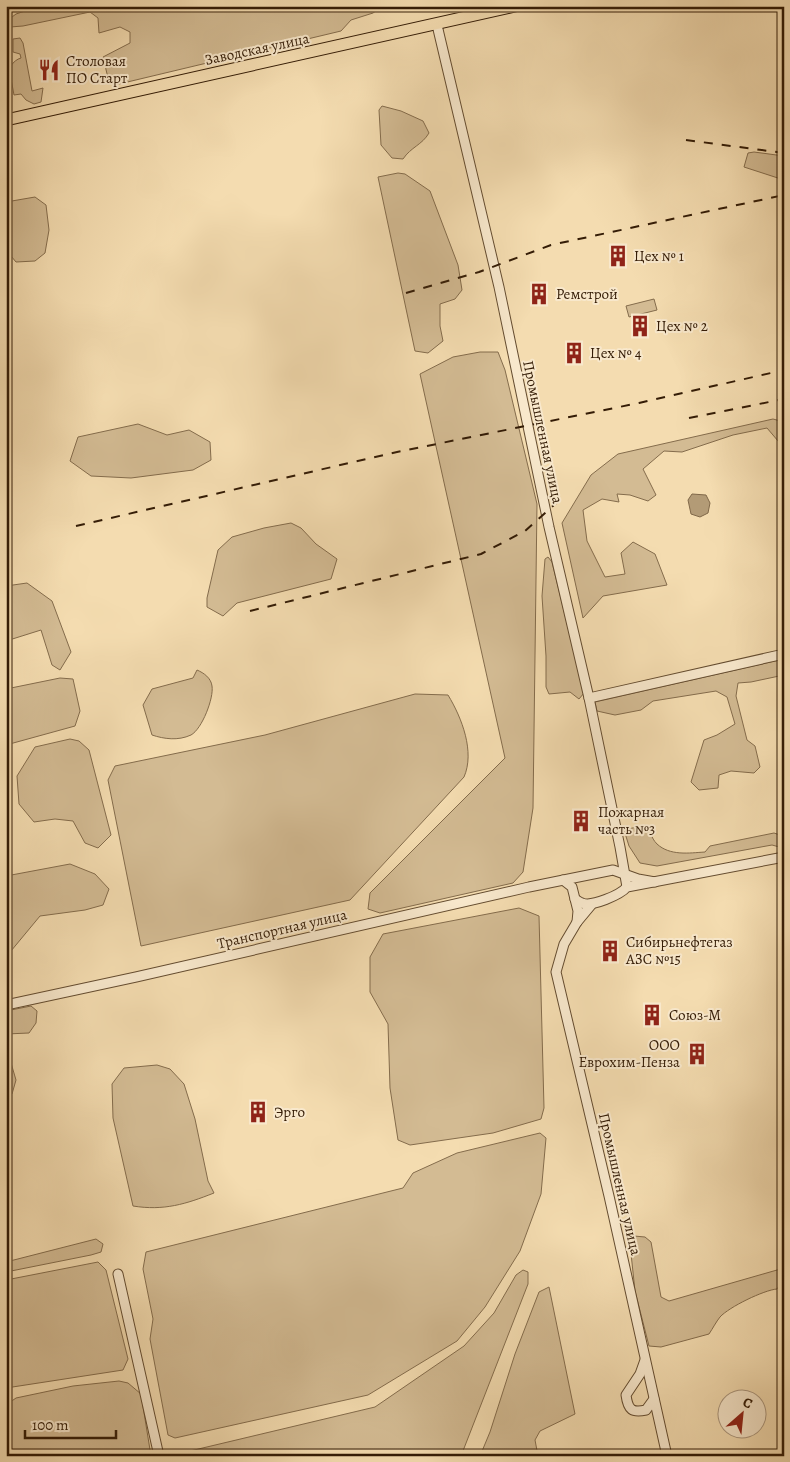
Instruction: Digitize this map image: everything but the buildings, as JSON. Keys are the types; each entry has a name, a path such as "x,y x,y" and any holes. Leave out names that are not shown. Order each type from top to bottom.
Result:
{"main road":[{"name":"Заводская улица","path":"6,120 515,6"}],"street":[{"name":"Промышленная улица","path":"437,24 499,287 549,527 589,698 627,887"},
{"path":"589,698 784,654"},
{"path":"620,846 618,862 613,870 638,879 655,882"},
{"path":"575,899 583,904 592,904 622,893 627,887 784,857"},
{"name":"Транспортная улица","path":"6,1004 136,977 613,870"},
{"path":"572,887 578,877"},
{"path":"563,880 572,887 578,911 577,922"},
{"name":"Промышленная улица","path":"592,904 577,922 564,944 556,972 667,1456"},
{"path":"118,1274 159,1456"},
{"path":"645,1357 640,1374 626,1395 627,1405 638,1412 646,1410 654,1399"}],"shaded area":[{"path":"40,6 383,6 373,13 351,20 341,31 119,84 108,78 103,57 130,43 130,32 120,27 99,33 98,18 90,12 10,27 8,20 16,14"},
{"path":"20,38 23,43 32,91 43,88 41,102 34,104 26,100 21,94 14,95 11,79 6,78 11,66 21,58 20,54 13,52 13,39"},
{"path":"382,106 401,111 423,121 429,133 403,159 392,158 381,145 379,110"},
{"path":"748,153 784,156 784,180 744,167"},
{"path":"398,173 405,174 430,191 458,265 462,290 455,299 440,304 440,326 443,341 428,353 415,351 378,177"},
{"path":"35,197 46,205 49,230 45,253 35,261 16,262 6,250 6,202"},
{"path":"654,299 657,310 629,317 626,306"},
{"path":"480,352 498,352 505,370 537,504 533,808 523,872 513,883 380,913 368,909 370,893 505,758 420,374 453,357"},
{"path":"773,419 784,422 784,431 781,438 784,440 784,448 767,428 733,435 682,452 664,451 643,469 656,495 648,501 630,495 617,494 619,502 602,499 583,510 587,541 605,577 625,574 621,553 633,542 655,554 667,585 603,596 583,618 562,523 591,475 618,454"},
{"path":"138,424 167,435 189,430 210,442 211,460 193,470 131,478 91,476 70,461 78,437"},
{"path":"692,494 706,495 710,503 708,513 700,517 691,514 688,500"},
{"path":"291,523 301,528 316,544 337,559 331,579 237,603 223,616 207,607 207,598 218,550 232,537"},
{"path":"548,557 552,562 584,693 579,699 570,692 549,694 546,687 542,596 545,559"},
{"path":"27,583 52,601 71,652 60,670 52,665 41,630 6,641 6,586"},
{"path":"784,659 784,675 738,683 736,696 747,740 755,746 760,767 754,773 731,771 719,775 718,788 699,790 691,782 704,740 717,735 735,724 727,697 716,691 653,701 641,710 615,715 597,711 595,702"},
{"path":"197,670 207,676 212,686 212,691 203,720 195,732 176,739 152,735 143,705 152,689 193,678"},
{"path":"60,678 73,679 80,711 75,726 6,745 6,689"},
{"path":"415,694 448,695 458,714 465,735 468,757 464,777 350,900 141,946 108,780 115,766 265,735"},
{"path":"70,739 79,741 89,750 111,835 98,848 85,843 73,821 55,819 34,822 19,804 17,776 35,747"},
{"path":"641,826 649,832 662,848 674,852 705,852 710,846 774,833 780,835 783,848 772,845 657,866 640,863 629,846 624,830"},
{"path":"70,864 95,874 109,889 103,905 85,910 40,916 6,957 6,876"},
{"path":"519,908 539,916 544,1108 541,1119 493,1133 410,1145 398,1140 390,1088 388,1024 370,992 370,957 383,934"},
{"path":"31,1006 37,1011 36,1023 29,1033 6,1034 6,1011"},
{"path":"6,1061 11,1063 16,1080 12,1094 6,1094"},
{"path":"157,1065 170,1069 184,1084 195,1119 208,1181 214,1193 175,1206 155,1208 133,1206 113,1118 112,1084 124,1068"},
{"path":"540,1133 546,1138 541,1194 520,1251 485,1307 457,1341 368,1395 175,1438 168,1435 150,1339 153,1319 143,1269 146,1252 403,1188 413,1173 457,1153"},
{"path":"634,1236 645,1237 651,1242 661,1297 669,1301 784,1268 784,1279 777,1289 756,1296 724,1313 709,1334 661,1347 649,1346 635,1291 630,1244"},
{"path":"96,1239 103,1244 101,1252 6,1272 6,1262"},
{"path":"98,1262 106,1270 128,1359 123,1370 6,1388 6,1280"},
{"path":"523,1270 528,1272 528,1284 461,1456 169,1456 375,1407 464,1346 494,1313 516,1275"},
{"path":"549,1287 575,1414 540,1431 535,1440 538,1456 480,1456 490,1432 515,1354 539,1292"},
{"path":"119,1381 128,1383 141,1394 151,1456 8,1456 6,1449 6,1405 16,1398 73,1386"}],"railway":[{"path":"686,140 784,153"},
{"path":"406,293 479,272 551,245 784,195"},
{"path":"76,526 397,452 639,403 784,370"},
{"path":"689,418 784,399"},
{"path":"250,611 481,554 525,531 565,495"}],"place":[{"name":"Столовая ПО Старт","path":"49,70"},
{"name":"Цех № 1","path":"618,256"},
{"name":"Ремстрой","path":"539,294"},
{"name":"Цех № 2","path":"640,326"},
{"name":"Цех № 4","path":"574,353"},
{"name":"Пожарная часть №3","path":"581,821"},
{"name":"Сибирьнефтегаз АЗС №15","path":"610,951"},
{"name":"Союз-М","path":"652,1015"},
{"name":"ООО Еврохим-Пенза","path":"697,1054"},
{"name":"Эрго","path":"258,1112"}]}
